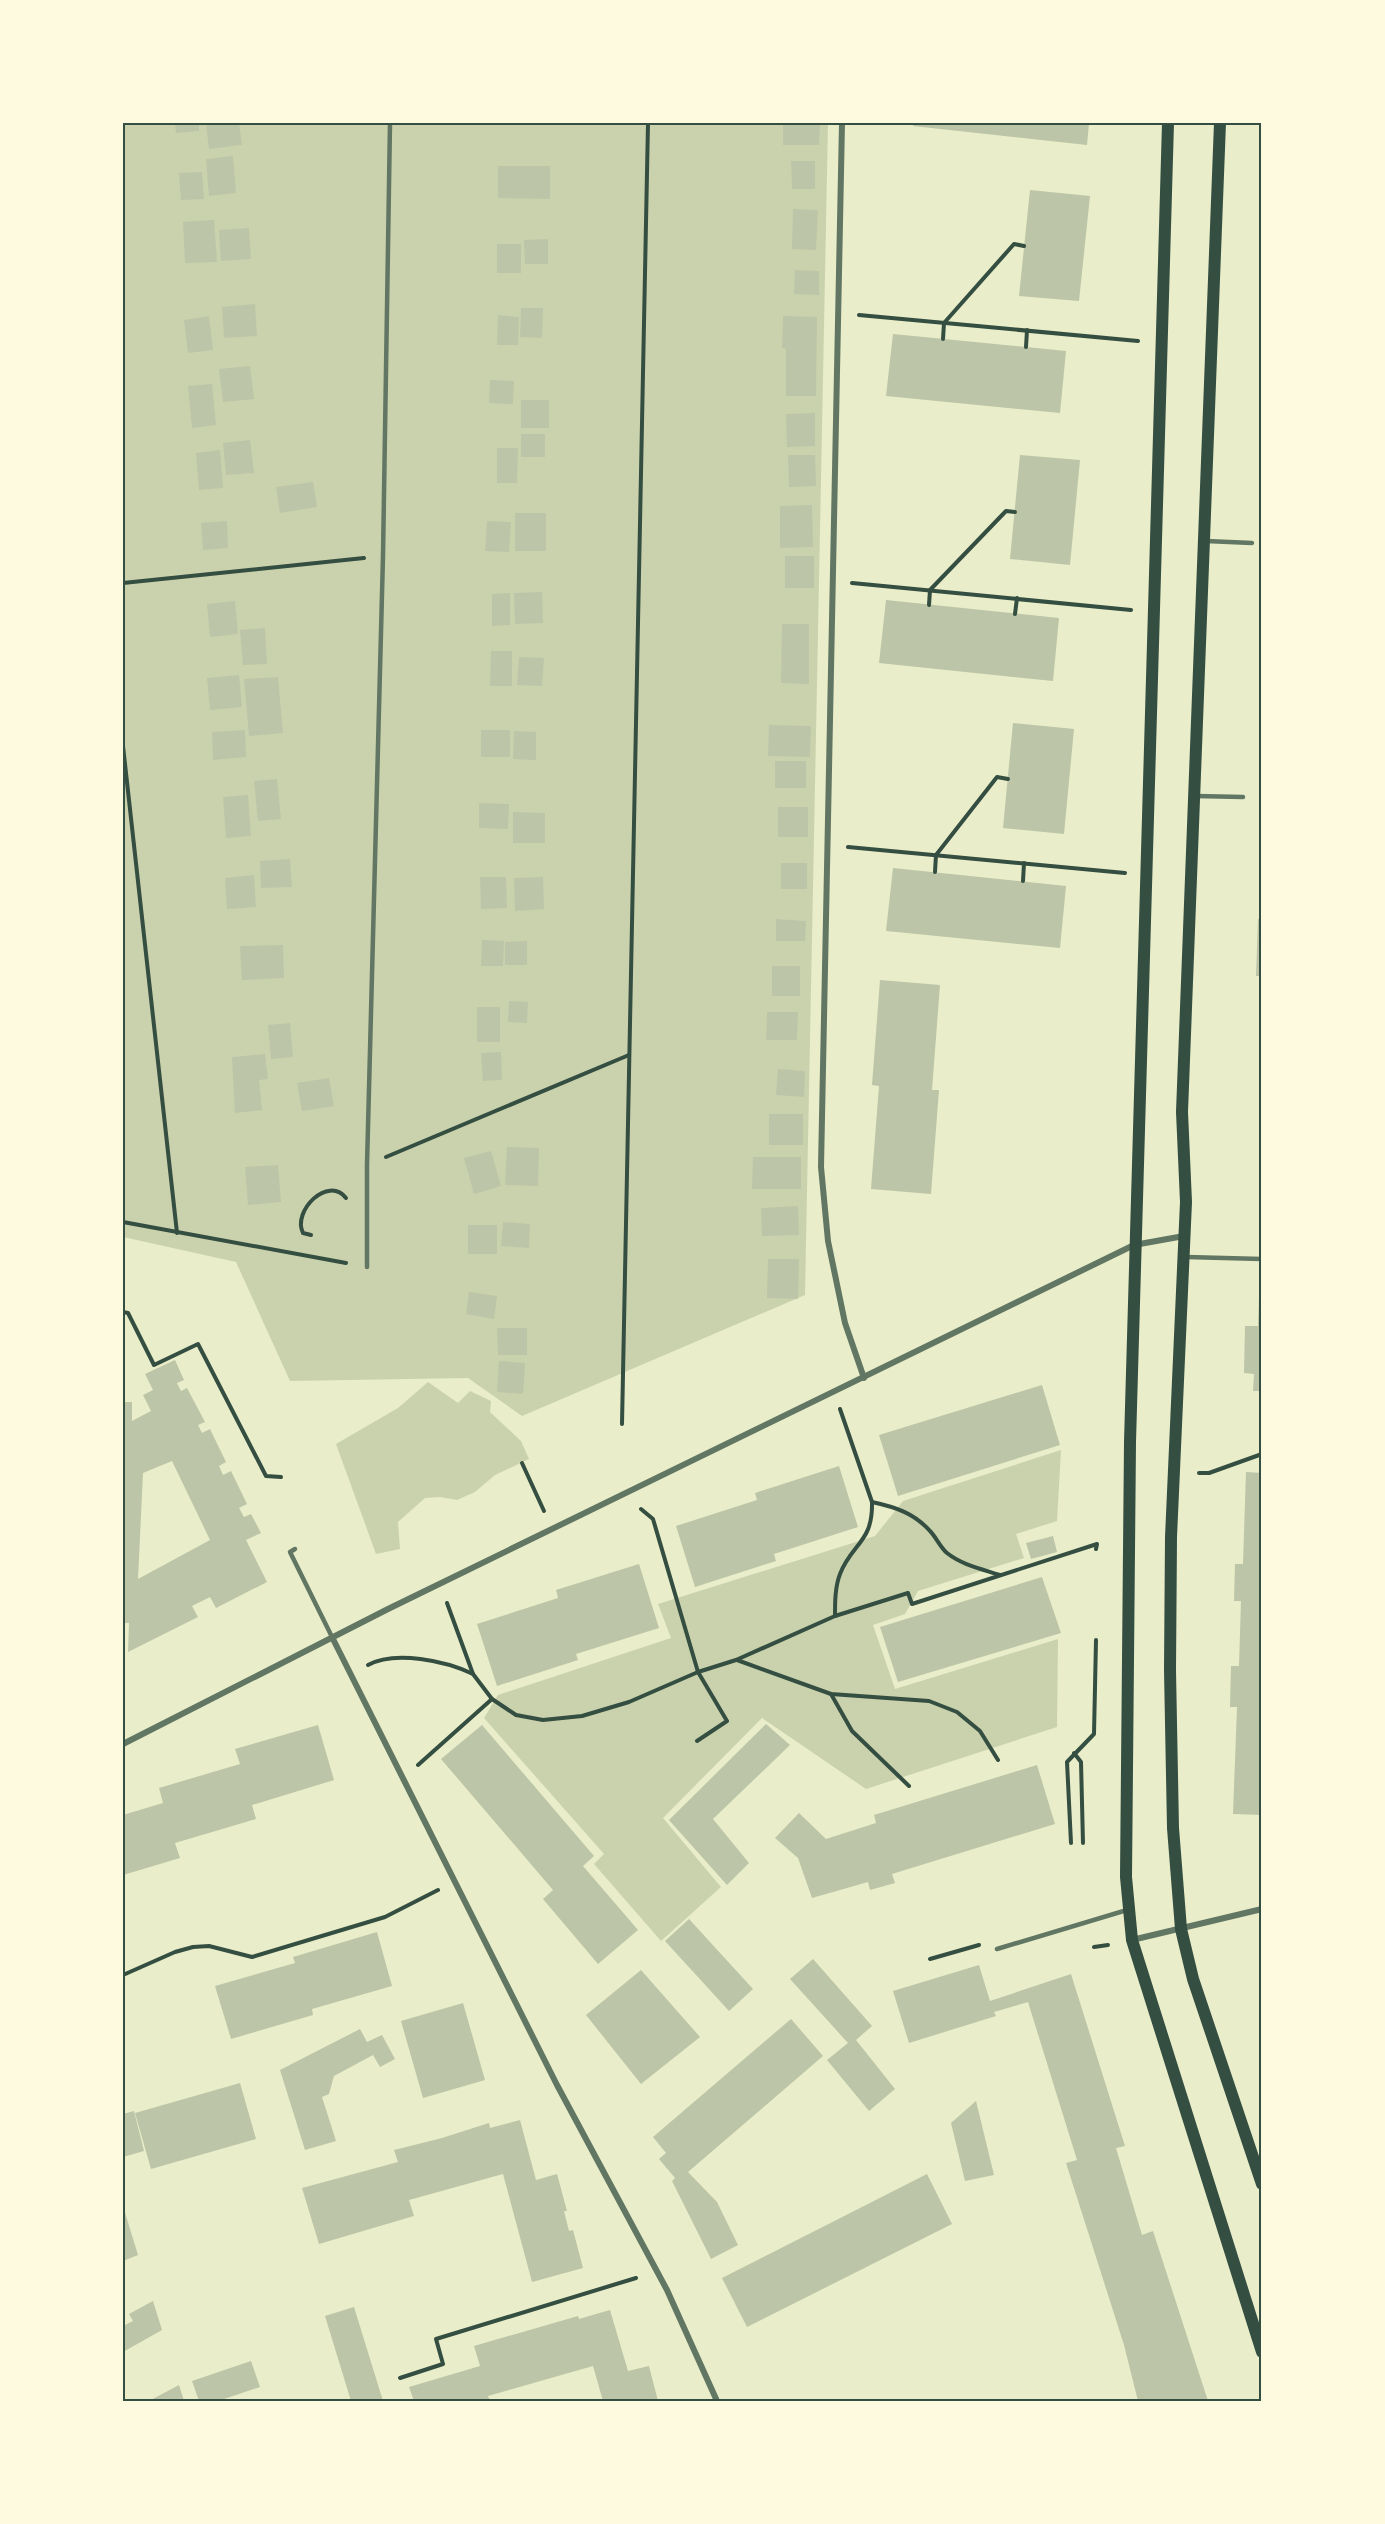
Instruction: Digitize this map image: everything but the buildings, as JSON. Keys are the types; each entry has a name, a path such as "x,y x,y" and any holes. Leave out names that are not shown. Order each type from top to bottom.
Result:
{"main road":[{"path":"1168,123 1134,1245 1127,1628 1126,1877 1132,1940 1262,2352"},
{"path":"1220,123 1182,1112 1186,1202 1174,1472 1170,1670 1173,1828 1181,1929 1193,1979 1262,2184"}],"street":[{"path":"842,123 822,1167 828,1241 845,1323 864,1378"},
{"path":"123,1744 441,1584 1134,1245 1185,1236"},
{"path":"333,1639 557,2085 657,2272 717,2401"},
{"path":"1132,1940 1262,1909"}],"lane":[{"path":"367,1267 367,1165 383,556 390,123"},
{"path":"1204,541 1252,543"},
{"path":"1195,796 1243,797"},
{"path":"1184,1257 1262,1259"},
{"path":"295,1549 290,1552 333,1639"},
{"path":"997,1949 1129,1909"}],"path":[{"path":"622,1424 648,123"},
{"path":"943,339 944,322 1014,244 1024,246"},
{"path":"840,313 1111,338"},
{"path":"1026,347 1027,330"},
{"path":"929,605 930,590 1006,511 1015,512"},
{"path":"123,583 383,556"},
{"path":"833,581 1102,607"},
{"path":"1015,614 1017,598"},
{"path":"123,746 177,1233"},
{"path":"935,872 936,855 997,777 1008,778"},
{"path":"827,844 1146,875"},
{"path":"1023,881 1024,863"},
{"path":"367,1165 629,1055"},
{"path":"311,1235 303,1233 300,1226 305,1211 313,1199 336,1190 341,1191 347,1201"},
{"path":"123,1222 367,1267"},
{"path":"325,1253 325,1260"},
{"path":"123,1312 128,1313 154,1365 198,1344 266,1476 281,1477"},
{"path":"835,1392 872,1502 872,1518 865,1538 851,1554 840,1573 835,1592 835,1616"},
{"path":"1174,1472 1209,1473 1262,1454"},
{"path":"522,1463 553,1529"},
{"path":"626,1494 653,1519 698,1672 727,1720 697,1741"},
{"path":"872,1502 894,1507 915,1516 931,1531 946,1553 964,1563 1001,1575"},
{"path":"441,1584 473,1674 492,1700 516,1715 543,1720 582,1716 629,1702 698,1672 736,1660 835,1616 908,1593 912,1604 1097,1545 1096,1549"},
{"path":"1071,1843 1067,1762 1094,1734 1096,1640"},
{"path":"351,1674 378,1660 425,1659 457,1666 473,1674"},
{"path":"736,1660 831,1694 929,1701 957,1712 980,1731 998,1761"},
{"path":"831,1694 852,1731 909,1786"},
{"path":"403,1779 492,1700"},
{"path":"1074,1754 1080,1762 1083,1843"},
{"path":"123,1975 175,1952 193,1947 209,1946 252,1956 385,1917 454,1881"},
{"path":"930,1959 982,1944 997,1949"},
{"path":"400,2378 443,2364 436,2339 657,2272"}],"green space":[{"path":"123,123 828,123 805,1295 522,1416 468,1378 290,1381 236,1262 123,1237"},
{"path":"428,1382 458,1403 470,1391 491,1401 490,1412 521,1441 529,1459 495,1475 475,1492 457,1500 440,1497 425,1498 398,1522 400,1549 376,1554 336,1444 398,1408"},
{"path":"1061,1450 1057,1521 1016,1534 1024,1558 918,1591 905,1614 873,1625 895,1689 1058,1639 1057,1727 866,1789 762,1718 663,1818 721,1887 661,1941 594,1864 604,1854 484,1718 498,1695 671,1638 658,1604 875,1536 903,1501"}]}
